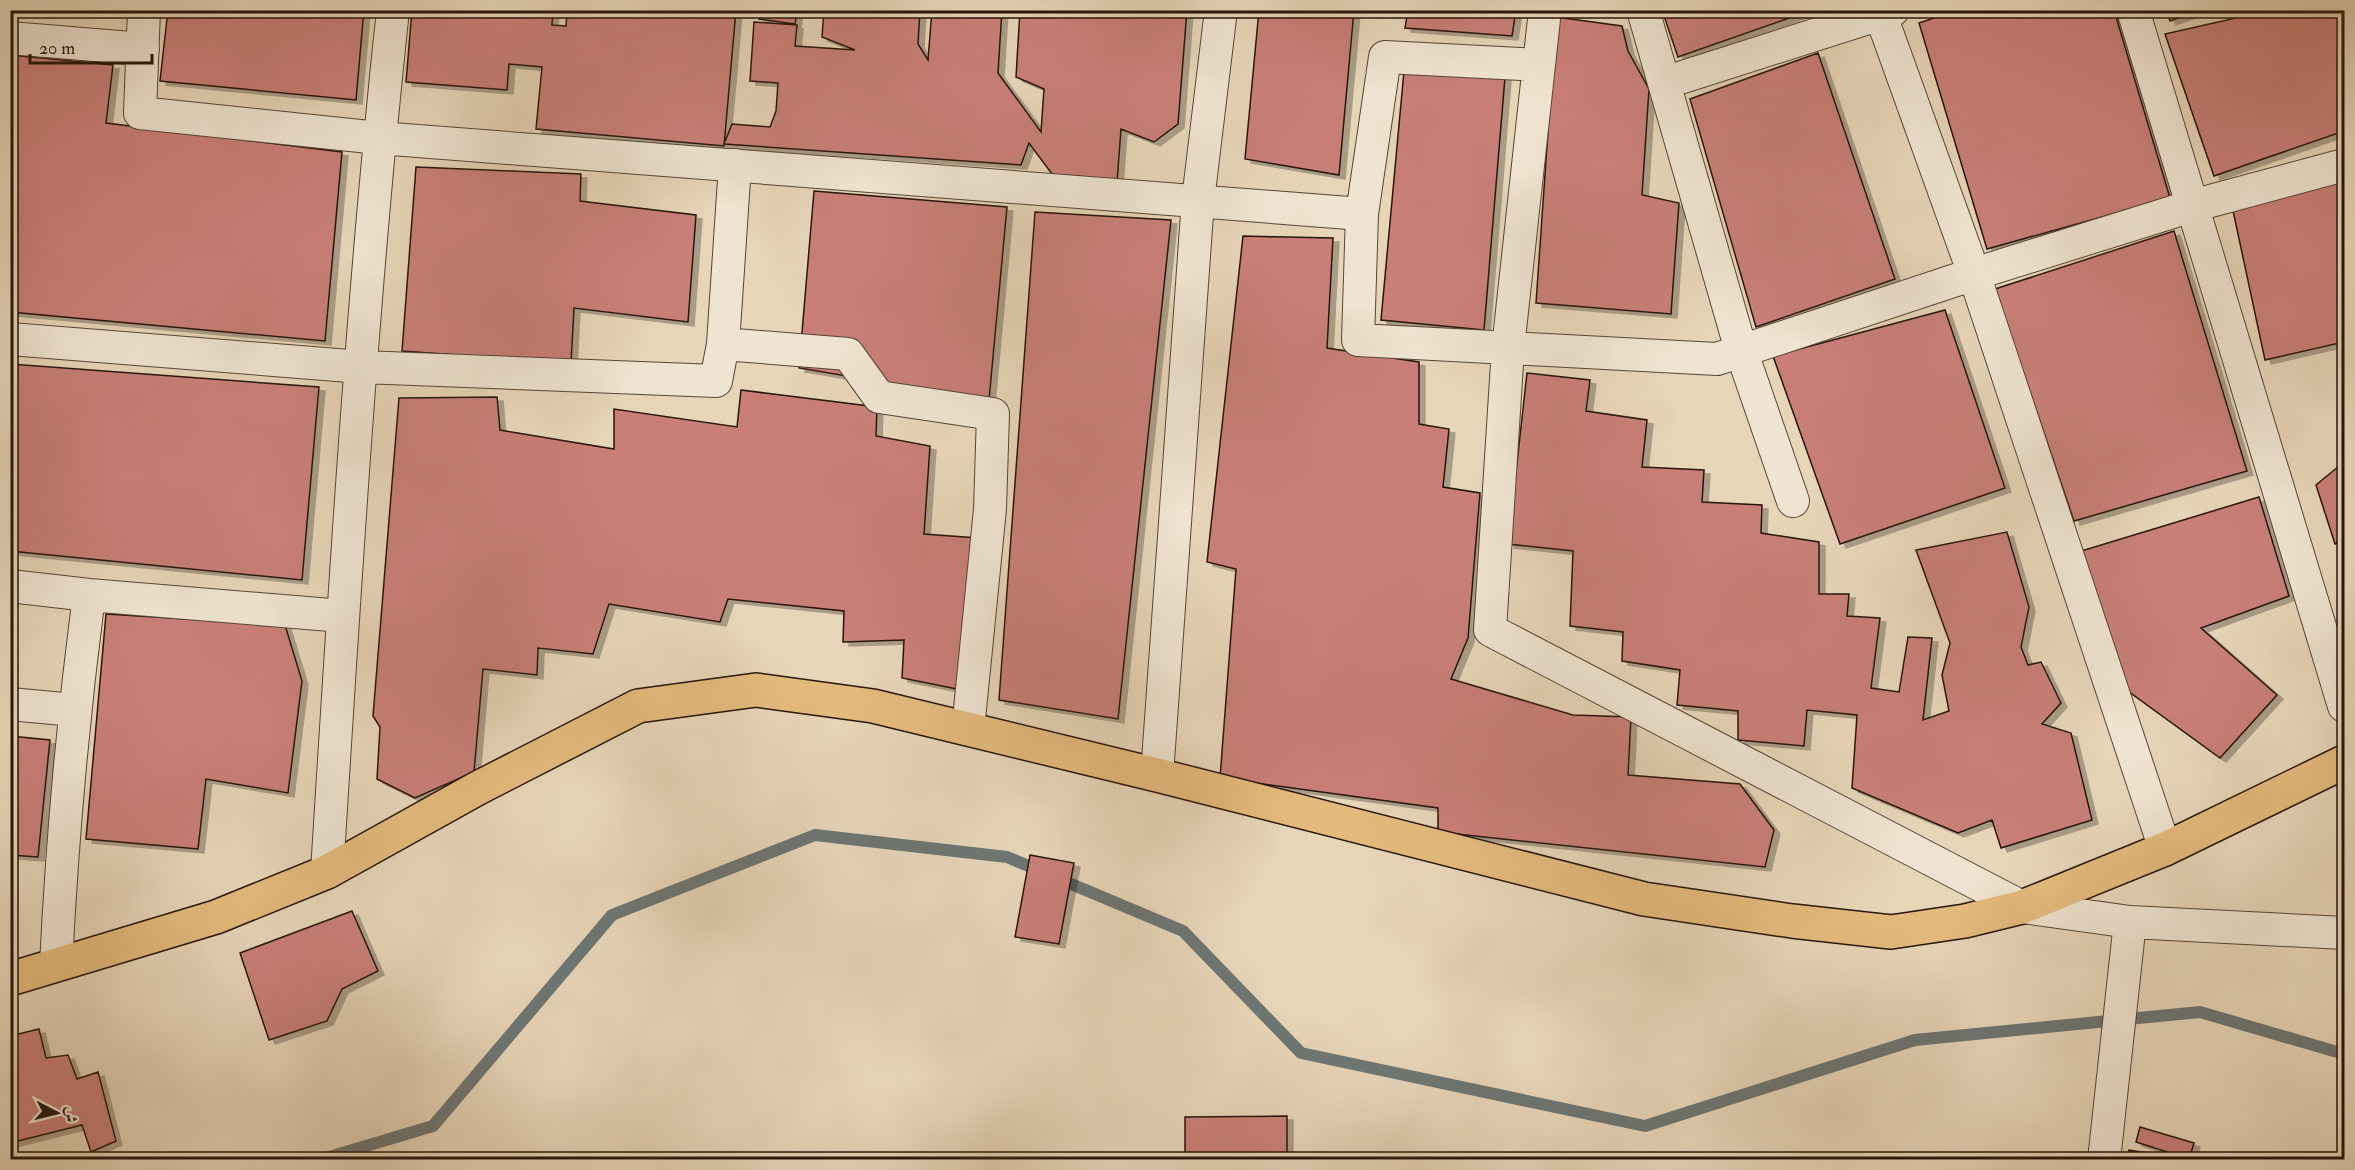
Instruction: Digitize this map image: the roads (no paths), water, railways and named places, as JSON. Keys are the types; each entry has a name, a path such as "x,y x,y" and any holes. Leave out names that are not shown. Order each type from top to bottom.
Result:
{"main road":[{"path":"10,979 216,917 327,872 478,788 638,706 756,690 873,706 1157,775 1644,899 1792,921 1891,932 1965,921 2022,907 2165,849 2344,762"}],"street":[{"path":"144,10 140,113 379,138 1362,214"},
{"path":"327,872 343,616 379,138 393,10"},
{"path":"1157,775 1198,200 1221,10"},
{"path":"1545,10 1508,348 1490,630 2022,907 2130,922 2344,933"},
{"path":"1643,10 1741,350 1793,501"},
{"path":"2133,10 2344,706"},
{"path":"1664,83 1884,12 1974,274 2165,849"},
{"path":"10,38 142,49"},
{"path":"1539,65 1385,57 1362,214 1358,340 1717,359 1974,274 2192,206 2344,165"},
{"path":"10,339 362,367 716,381 723,344 735,165"},
{"path":"723,344 848,354 879,397 993,414 990,509 968,729"},
{"path":"10,586 89,595 343,616"},
{"path":"56,965 60,877 74,710 89,595"},
{"path":"10,704 74,710"},
{"path":"2104,1160 2130,922"}],"waterway":[{"path":"319,1160 433,1126 612,915 815,835 1007,857 1183,931 1301,1053 1645,1126 1915,1040 2200,1012 2344,1054"}]}
